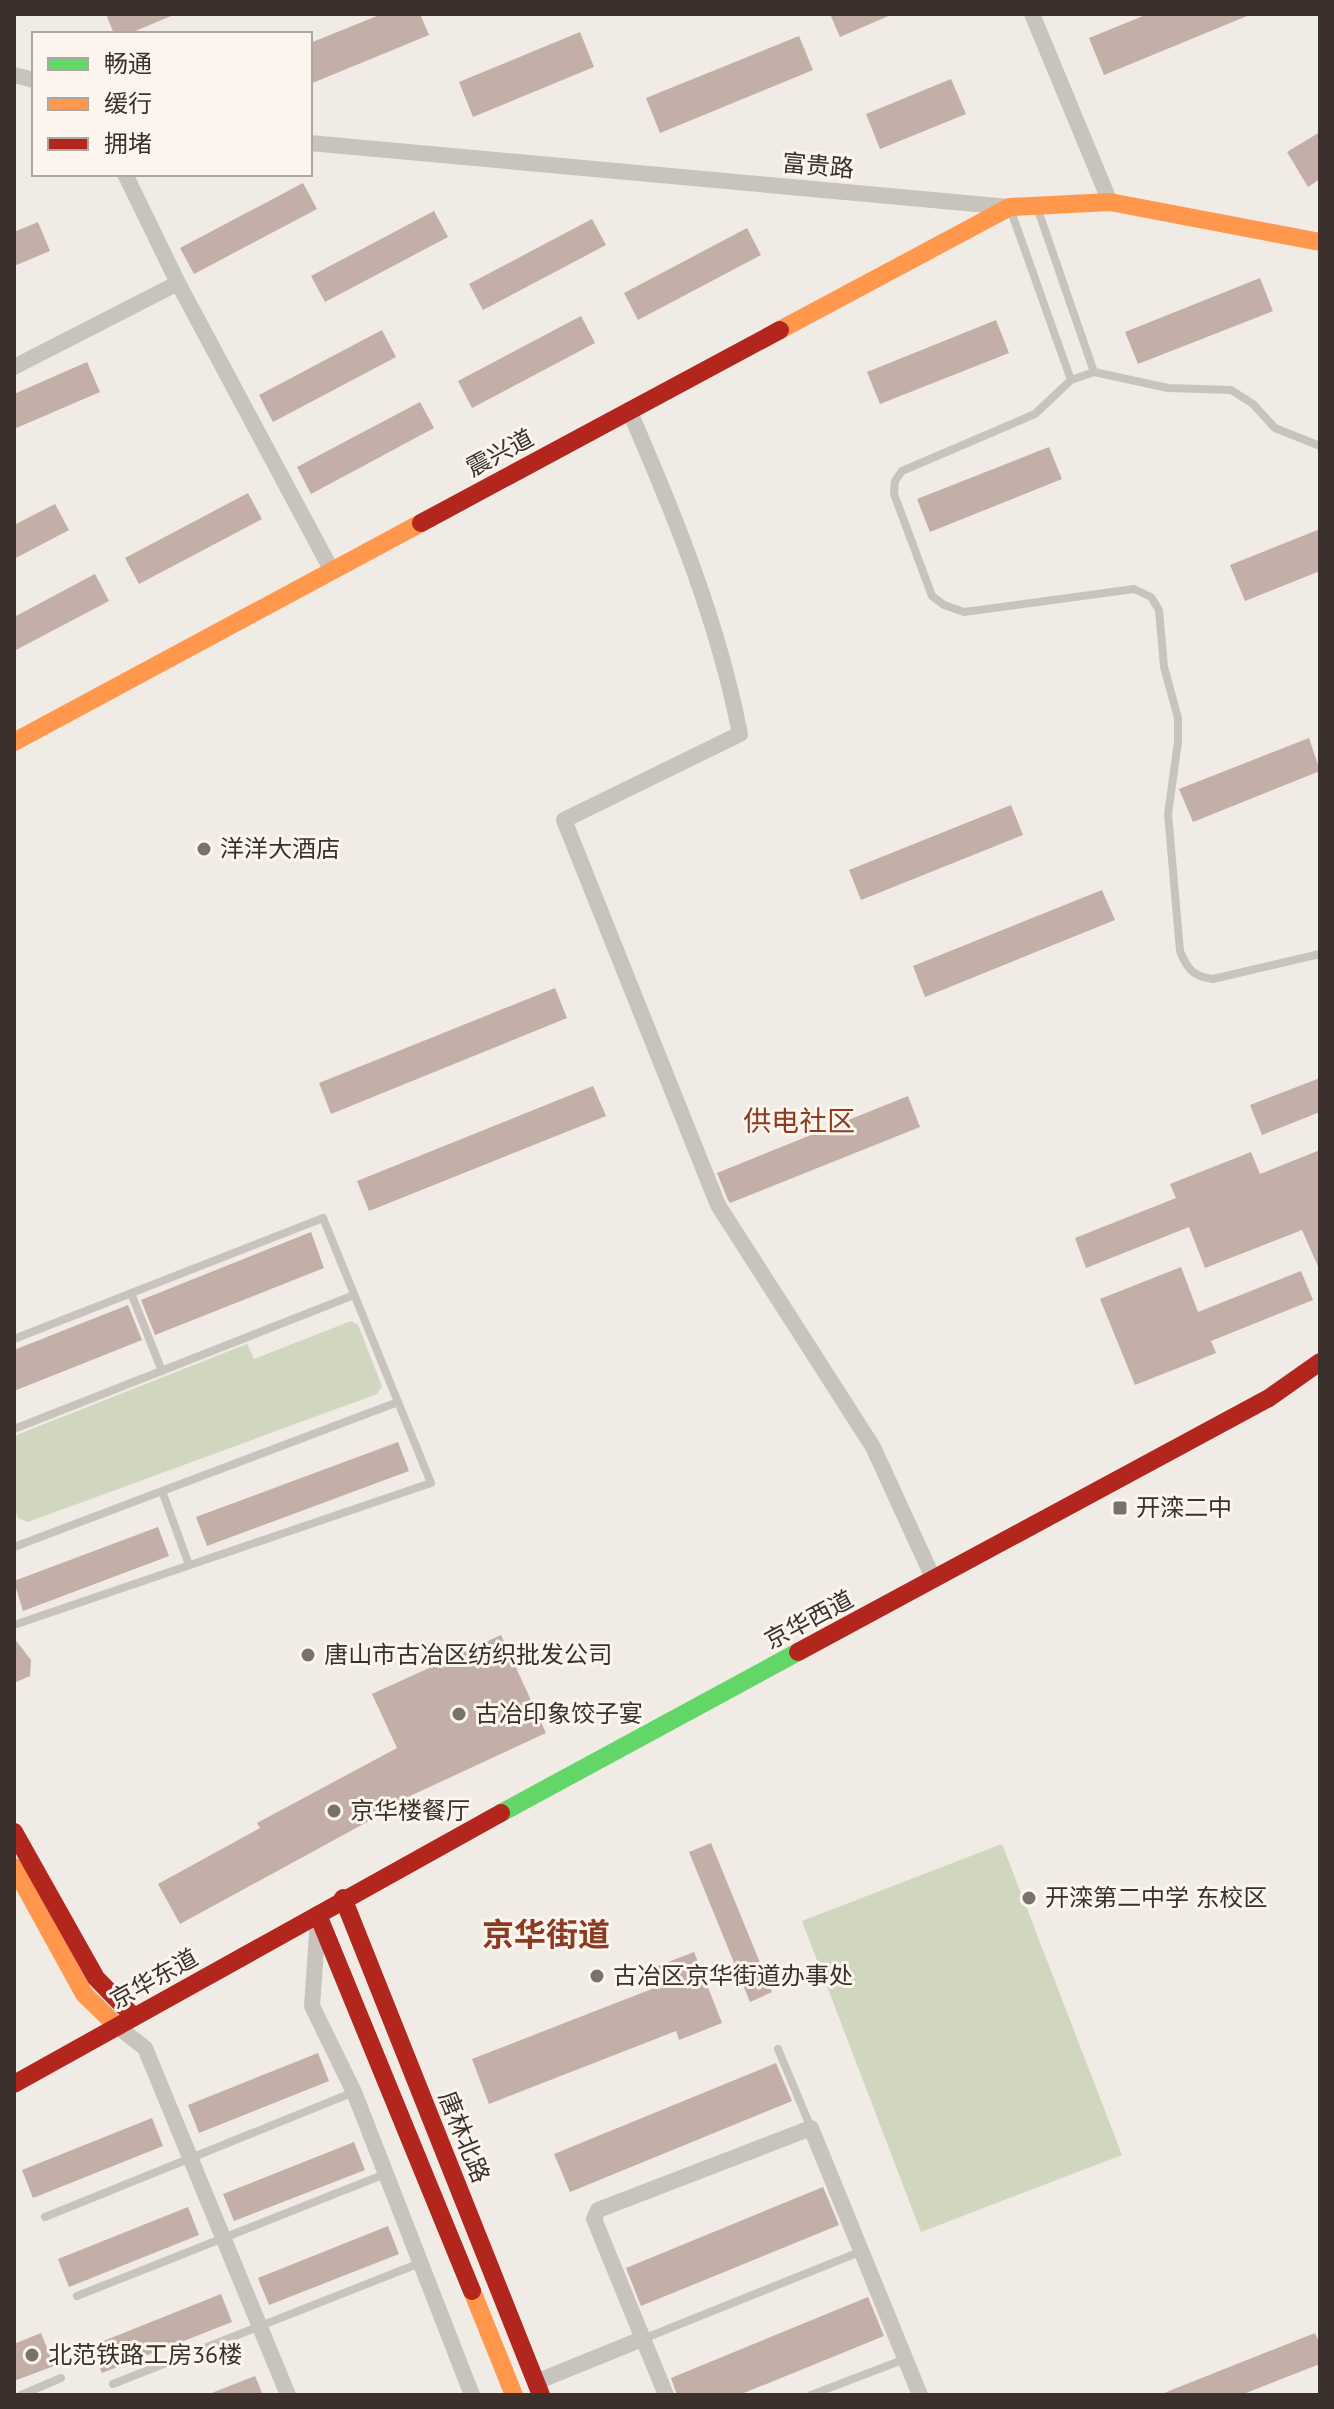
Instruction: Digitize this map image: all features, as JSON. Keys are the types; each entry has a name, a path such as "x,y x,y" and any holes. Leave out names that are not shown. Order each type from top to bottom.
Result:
{"main road":[{"name":"富贵路","path":"1010,207 1110,202 1320,242"},
{"name":"震兴道","path":"14,742 1010,207"},
{"name":"京华西道","path":"318,1915 343,1898 1269,1398 1320,1362"},
{"path":"14,1832 96,1978 126,2022"},
{"path":"14,1867 84,1994 126,2022"},
{"name":"唐林北路","path":"343,1898 538,2389"},
{"path":"318,1915 514,2395"},
{"name":"京华东道","path":"14,2084 318,1915"}],"street":[{"path":"1032,14 1110,202"},
{"name":"富贵路","path":"312,143 1010,207"},
{"path":"126,176 178,283 332,571"},
{"path":"14,367 178,283"},
{"path":"629,410 675,516 721,650 740,734 564,820 718,1205 873,1447 934,1580"},
{"path":"318,1915 312,2006 354,2092 472,2395"},
{"path":"126,2022 145,2048 193,2157 288,2395"},
{"path":"666,2395 594,2219 598,2210 811,2128 920,2395"},
{"path":"538,2389 642,2339"}],"lane":[{"path":"1036,205 1094,372"},
{"path":"1010,207 1071,380"},
{"path":"1320,446 1275,428 1253,404 1231,390 1168,388 1094,372 1071,380 1035,414 915,463 902,471 895,481 894,494 932,596 944,605 964,612 1134,589 1151,597 1159,610 1164,667 1178,718 1178,742 1168,814 1180,951 1187,967 1199,977 1213,979 1320,954"},
{"path":"14,1339 323,1218 431,1483 14,1625"},
{"path":"131,1293 162,1371"},
{"path":"14,1429 354,1295"},
{"path":"15,1544 398,1402"},
{"path":"162,1491 189,1565"},
{"path":"778,2049 811,2128"},
{"path":"45,2217 354,2092"},
{"path":"77,2296 385,2174"},
{"path":"642,2339 862,2251"},
{"path":"113,2384 420,2263"},
{"path":"811,2395 905,2358"},
{"path":"21,2395 61,2378"}],"green space":[{"path":"351,1321 358,1325 382,1386 377,1394 28,1522 18,1518 14,1507 14,1436 247,1344 254,1359"},
{"path":"1002,1844 1122,2155 921,2232 802,1921"}],"building":[{"path":"106,14 176,14 133,32 113,32"},
{"path":"382,14 420,14 429,35 312,83 312,42"},
{"path":"830,14 893,14 840,37"},
{"path":"1148,14 1252,14 1104,75 1089,38"},
{"path":"580,32 594,67 473,117 459,82"},
{"path":"799,36 813,70 660,133 646,98"},
{"path":"951,79 966,114 880,149 866,114"},
{"path":"1320,132 1320,179 1308,187 1287,152"},
{"path":"303,183 317,209 194,274 180,248"},
{"path":"434,211 448,237 325,302 311,276"},
{"path":"592,219 606,245 483,310 469,284"},
{"path":"38,222 50,251 14,266 14,232"},
{"path":"747,228 761,255 638,320 624,293"},
{"path":"1260,278 1273,311 1138,364 1125,332"},
{"path":"581,316 595,343 472,408 458,381"},
{"path":"996,320 1009,353 880,404 867,372"},
{"path":"382,330 396,357 273,422 259,395"},
{"path":"87,362 100,392 14,429 14,394"},
{"path":"420,402 434,428 311,494 297,467"},
{"path":"1049,447 1062,479 930,532 917,499"},
{"path":"248,493 262,519 139,584 125,558"},
{"path":"55,504 69,530 14,559 14,525"},
{"path":"1320,529 1320,571 1245,601 1230,565"},
{"path":"95,574 109,601 14,651 14,617"},
{"path":"1309,738 1320,771 1193,822 1179,789"},
{"path":"1011,805 1023,835 861,900 849,870"},
{"path":"1102,890 1115,920 925,997 913,966"},
{"path":"555,988 567,1018 331,1114 319,1083"},
{"path":"1320,1078 1320,1112 1262,1135 1250,1105"},
{"path":"593,1086 606,1116 369,1211 357,1181"},
{"path":"908,1096 920,1127 730,1203 728,1200 717,1173"},
{"path":"1320,1150 1320,1271 1302,1230 1205,1268 1189,1227 1086,1268 1075,1238 1176,1198 1170,1184 1251,1152 1260,1174"},
{"path":"311,1232 324,1268 155,1335 141,1300"},
{"path":"1181,1267 1198,1312 1301,1271 1313,1300 1211,1341 1216,1353 1135,1385 1100,1299"},
{"path":"128,1305 142,1340 14,1391 14,1350"},
{"path":"398,1442 409,1471 207,1546 196,1517"},
{"path":"158,1527 169,1556 23,1611 14,1581"},
{"path":"501,1635 546,1733 410,1796 180,1924 158,1884 260,1828 257,1823 397,1748 372,1694"},
{"path":"14,1638 31,1660 30,1676 14,1683"},
{"path":"711,1843 772,1992 750,2002 689,1852"},
{"name":"古冶区京华街道办事处","path":"694,1952 722,2023 679,2040 676,2031 489,2104 472,2059 657,1987 650,1969"},
{"path":"318,2053 329,2081 199,2133 188,2105"},
{"path":"776,2063 792,2101 570,2192 554,2154"},
{"path":"152,2118 163,2146 33,2198 22,2170"},
{"path":"354,2142 365,2170 234,2221 223,2194"},
{"path":"823,2187 839,2225 641,2306 626,2268"},
{"path":"188,2207 199,2235 69,2287 58,2259"},
{"path":"388,2226 399,2254 269,2305 258,2278"},
{"path":"221,2294 232,2322 102,2373 91,2346"},
{"path":"868,2297 884,2336 739,2395 677,2395 671,2378"},
{"name":"北范铁路工房36楼","path":"41,2333 54,2366 14,2381 14,2344"},
{"path":"1315,2333 1320,2345 1320,2364 1241,2395 1159,2395"},
{"path":"255,2376 263,2395 209,2395 209,2394"}],"traffic: fast":[{"path":"501,1813 798,1652"}],"traffic: slow":[{"path":"780,330 1010,207 1110,202 1320,242"},
{"path":"14,742 421,523"},
{"path":"14,1867 84,1994 118,2027"},
{"path":"472,2291 514,2395"}],"traffic: jam":[{"path":"421,523 780,330"},
{"path":"798,1652 1269,1398 1320,1362"},
{"path":"14,2084 501,1813"},
{"path":"14,1832 96,1978 134,2017"},
{"path":"343,1898 541,2395"},
{"path":"318,1915 472,2291"}],"place":[{"name":"洋洋大酒店","path":"204,849"},
{"name":"开滦二中","path":"1120,1508"},
{"name":"唐山市古冶区纺织批发公司","path":"308,1655"},
{"name":"古冶印象饺子宴","path":"459,1714"},
{"name":"京华楼餐厅","path":"334,1811"},
{"name":"开滦第二中学 东校区","path":"1029,1898"},
{"name":"古冶区京华街道办事处","path":"597,1976"},
{"name":"北范铁路工房36楼","path":"32,2355"}],"district":[{"name":"供电社区","path":"799,1121"},
{"name":"京华街道","path":"546,1935"}]}
